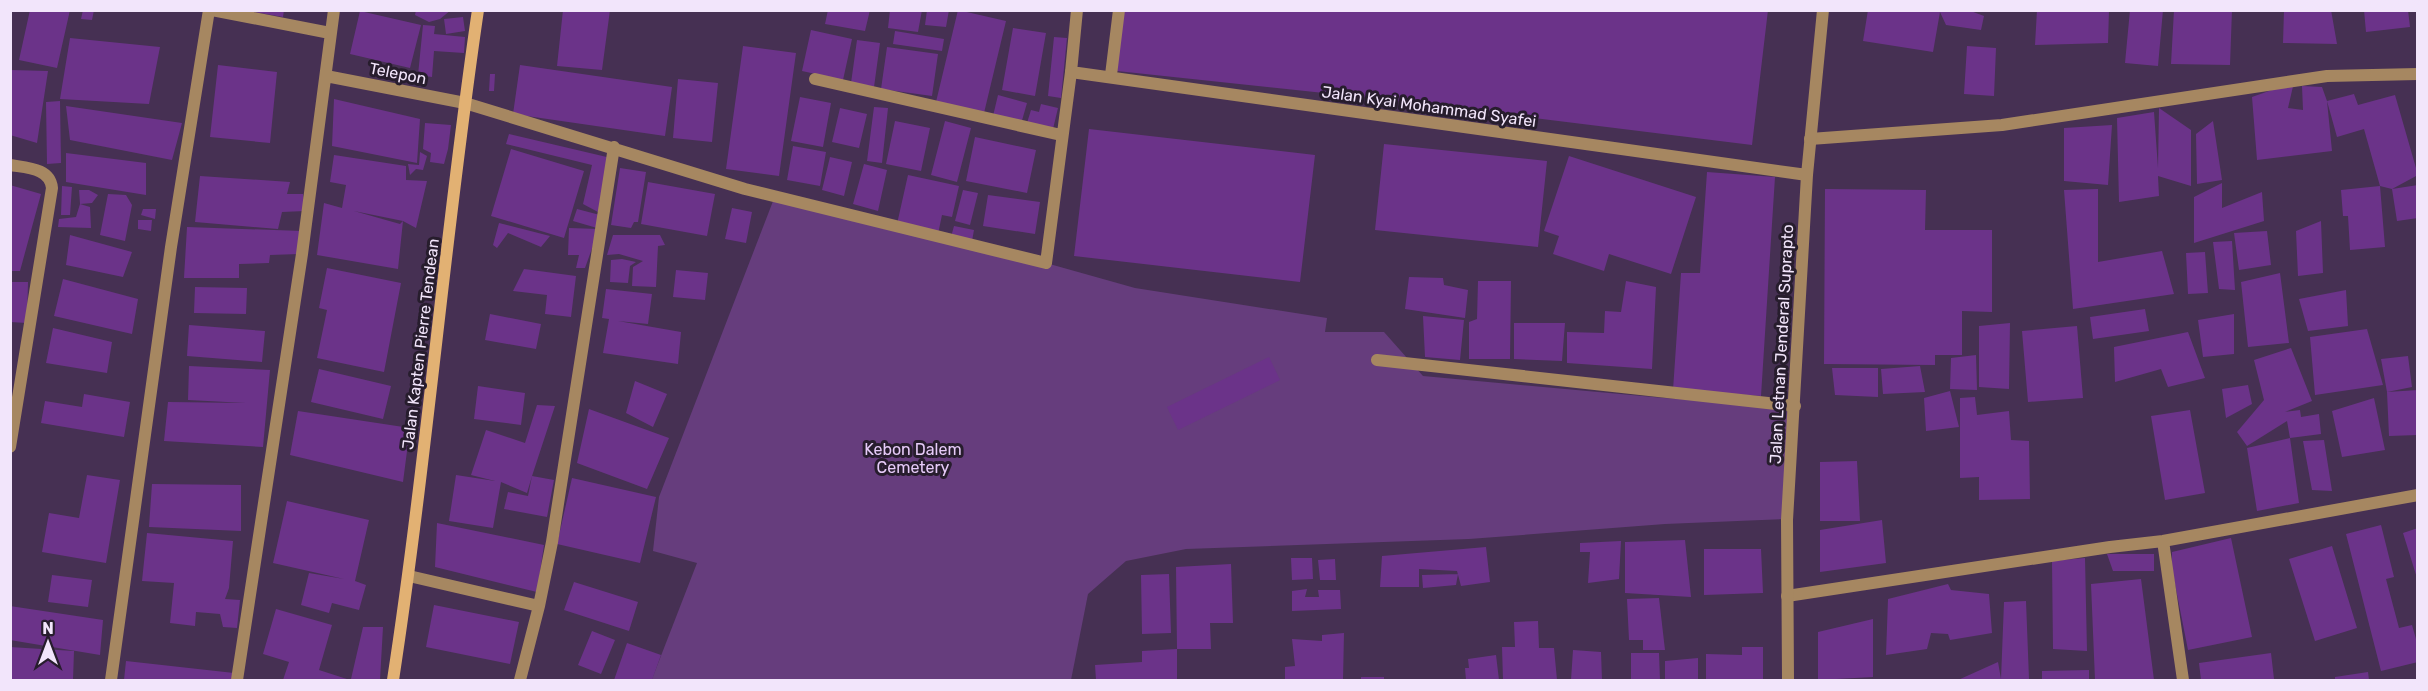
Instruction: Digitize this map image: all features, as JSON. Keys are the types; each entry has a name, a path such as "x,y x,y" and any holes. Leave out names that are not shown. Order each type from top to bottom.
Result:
{"main road":[{"name":"Jalan Kapten Pierre Tendean","path":"393,681 409,576 478,10"}],"street":[{"path":"111,681 171,247 210,10 330,33"},
{"path":"237,681 334,10"},
{"path":"815,79 1061,135 1071,72 1077,10"},
{"path":"1111,75 1119,10"},
{"name":"Jalan Letnan Jenderal Suprapto","path":"1788,681 1787,520 1807,175 1823,10"},
{"name":"Jalan Kyai Mohammad Syafei","path":"1071,72 1111,75 1807,175"},
{"path":"1810,139 2002,125 2327,76 2418,74"},
{"name":"Telepon","path":"326,76 465,103 745,189 1046,263 1061,135"},
{"path":"520,681 552,542 614,147"},
{"path":"10,165 46,173 51,179 52,188 15,381 10,447"},
{"path":"1377,360 1795,406"},
{"path":"1787,596 2110,547 2163,542 2418,495"},
{"path":"2163,542 2183,681"},
{"path":"409,576 539,606"}],"green space":[{"name":"Kebon Dalem Cemetery","path":"775,196 1046,263 1135,288 1327,318 1325,332 1384,332 1423,376 1664,398 1794,406 1786,519 1665,524 1469,539 1186,549 1126,561 1088,594 1071,680 652,679 697,563 653,551 659,497"}],"building":[{"path":"30,10 70,10 57,68 19,60"},
{"path":"83,10 94,10 92,20 81,19"},
{"path":"254,10 284,10 283,17 254,12"},
{"path":"416,10 451,10 440,19 429,22 415,15"},
{"path":"563,10 610,10 602,70 557,66"},
{"path":"828,10 870,10 865,31 825,24"},
{"path":"890,10 922,10 918,32 888,28"},
{"path":"927,10 949,10 946,27 925,25"},
{"path":"958,10 1006,21 984,113 936,102"},
{"path":"1123,10 1768,10 1752,145 1380,99 1117,71"},
{"path":"1868,10 1968,10 1984,16 1981,30 1946,25 1940,12 1933,52 1863,41"},
{"path":"2037,10 2109,10 2108,43 2035,45"},
{"path":"2130,10 2163,10 2158,66 2125,63"},
{"path":"2174,10 2232,10 2230,65 2171,64"},
{"path":"2284,10 2331,10 2337,44 2283,43"},
{"path":"2364,10 2408,10 2410,27 2366,32"},
{"path":"360,11 421,25 410,68 350,54"},
{"path":"463,17 465,31 446,34 444,19"},
{"path":"423,25 435,26 434,34 465,37 464,53 434,51 432,77 418,75"},
{"path":"1013,28 1046,33 1035,96 1002,90"},
{"path":"811,30 852,39 843,80 802,71"},
{"path":"895,31 944,39 942,51 893,44"},
{"path":"1054,37 1067,38 1061,98 1048,96"},
{"path":"70,38 160,47 149,104 60,99"},
{"path":"857,40 880,43 874,87 851,83"},
{"path":"743,46 796,53 779,176 726,169"},
{"path":"1967,46 1996,48 1994,96 1964,94"},
{"path":"887,47 938,54 932,96 881,89"},
{"path":"218,65 277,72 270,143 210,137"},
{"path":"520,65 672,87 665,136 513,114"},
{"path":"10,70 48,71 37,143 10,135"},
{"path":"490,74 495,74 494,91 489,91"},
{"path":"678,79 718,83 712,142 673,138"},
{"path":"2294,82 2288,108 2303,110 2302,86 2322,87 2327,101 2332,151 2257,160 2252,97"},
{"path":"2354,94 2358,105 2395,95 2418,175 2392,189 2380,186 2364,129 2337,137 2327,101"},
{"path":"998,95 1027,103 1021,124 993,116"},
{"path":"800,97 831,103 823,147 791,141"},
{"path":"334,99 420,119 417,163 332,146"},
{"path":"60,101 61,163 47,164 46,102"},
{"path":"1041,104 1058,108 1053,129 1027,123 1031,110 1039,112"},
{"path":"66,106 182,123 172,160 70,140"},
{"path":"874,107 888,108 882,163 867,161"},
{"path":"840,108 867,114 859,148 832,142"},
{"path":"2159,108 2191,130 2191,186 2158,176 2159,196 2119,202 2117,118 2154,112 2158,168"},
{"path":"895,121 930,128 921,171 886,164"},
{"path":"945,121 971,128 957,182 931,175"},
{"path":"2213,121 2222,180 2197,184 2196,134"},
{"path":"425,123 451,125 444,164 430,162 431,153 423,149"},
{"path":"2112,125 2108,185 2064,181 2064,128"},
{"path":"1089,129 1315,155 1300,282 1074,256"},
{"path":"509,134 611,158 598,212 583,204 592,165 506,144"},
{"path":"975,137 1036,150 1027,193 966,181"},
{"path":"1384,144 1547,161 1538,247 1375,230"},
{"path":"793,146 826,152 820,186 787,180"},
{"path":"511,149 584,171 564,238 491,216"},
{"path":"420,152 427,156 423,170 416,169 410,175 408,164 419,165"},
{"path":"66,153 146,163 146,195 66,182"},
{"path":"334,155 406,166 406,180 427,181 416,228 403,221 398,269 317,255 324,203 342,208 346,185 330,182","holes":["354,211 403,221 400,224"]},
{"path":"1569,156 1696,197 1671,274 1609,254 1604,271 1553,254 1559,236 1544,231"},
{"path":"830,157 852,162 844,196 822,190"},
{"path":"864,164 887,170 878,211 853,204"},
{"path":"620,168 646,172 638,222 634,222 631,228 611,225"},
{"path":"1707,172 1775,177 1761,396 1673,390 1681,273 1700,273"},
{"path":"908,175 959,186 952,217 942,215 938,234 897,224"},
{"path":"200,176 290,182 287,194 303,194 305,211 282,212 278,229 195,222"},
{"path":"648,182 715,194 707,236 641,224"},
{"path":"2222,183 2222,208 2262,192 2264,221 2194,243 2194,197"},
{"path":"10,185 41,194 20,271 10,271"},
{"path":"2418,185 2418,218 2397,221 2392,189"},
{"path":"62,186 72,187 70,215 61,215"},
{"path":"2380,186 2385,247 2350,250 2348,216 2343,216 2341,190"},
{"path":"1825,189 1926,190 1925,230 1992,230 1992,312 1962,311 1962,355 1935,355 1935,365 1824,364"},
{"path":"2098,189 2098,262 2162,251 2174,294 2073,309 2064,190"},
{"path":"79,190 89,190 98,195 92,203 80,204"},
{"path":"963,190 978,193 970,225 955,221"},
{"path":"108,194 126,195 132,205 125,241 100,235"},
{"path":"988,195 1040,202 1035,234 983,226"},
{"path":"80,204 90,207 91,228 58,227 59,219 76,217"},
{"path":"732,208 752,212 746,243 725,239"},
{"path":"143,209 156,209 155,219 141,215"},
{"path":"577,209 600,215 597,228 573,221"},
{"path":"138,220 152,220 151,231 138,229"},
{"path":"2321,221 2323,273 2298,276 2296,231"},
{"path":"499,223 550,236 541,247 508,233 497,248 493,245"},
{"path":"954,226 974,230 972,241 951,237"},
{"path":"187,227 302,231 299,254 270,255 269,263 239,264 239,278 184,278"},
{"path":"569,228 599,229 585,268 576,268 579,255 568,255"},
{"path":"2267,231 2271,265 2239,270 2234,233"},
{"path":"70,235 132,252 123,277 66,265"},
{"path":"613,235 660,235 665,245 658,246 656,287 632,286 633,267 643,261 619,254 607,255"},
{"path":"2232,241 2235,290 2219,289 2213,242"},
{"path":"2205,252 2208,293 2188,294 2186,253"},
{"path":"622,259 636,262 630,266 628,283 610,282 611,260"},
{"path":"327,268 401,283 384,372 317,358 327,310 319,308"},
{"path":"524,269 576,276 571,317 545,314 547,295 513,291"},
{"path":"676,270 708,273 705,300 673,297"},
{"path":"2280,273 2289,343 2248,347 2241,282"},
{"path":"1409,277 1443,278 1444,285 1468,290 1465,318 1405,309"},
{"path":"63,279 138,299 132,334 54,316"},
{"path":"1478,281 1511,281 1510,359 1469,359 1469,322 1477,319"},
{"path":"1626,281 1656,287 1652,369 1567,363 1567,332 1604,333 1605,311 1621,312"},
{"path":"10,282 28,282 27,323 10,322"},
{"path":"195,287 247,288 246,314 194,313"},
{"path":"606,289 652,294 648,324 618,321 681,332 678,364 603,353 609,319 602,318"},
{"path":"2346,290 2348,326 2308,331 2299,299"},
{"path":"2145,309 2149,331 2093,339 2090,317"},
{"path":"490,314 541,324 536,349 485,340"},
{"path":"2234,314 2234,354 2203,357 2198,320"},
{"path":"1423,316 1464,320 1460,360 1425,357"},
{"path":"1514,323 1565,323 1562,361 1514,359"},
{"path":"2010,323 2009,389 1979,387 1979,326"},
{"path":"189,325 265,331 262,362 187,356"},
{"path":"2077,326 2083,398 2028,402 2022,331"},
{"path":"53,328 112,342 107,373 46,363"},
{"path":"2367,329 2383,385 2315,395 2310,337"},
{"path":"2188,332 2205,378 2168,387 2161,369 2115,382 2114,347"},
{"path":"2291,348 2312,401 2285,412 2300,410 2301,417 2319,414 2321,434 2290,438 2287,421 2247,446 2237,432 2264,400 2254,360"},
{"path":"1976,355 1977,390 1950,389 1951,358"},
{"path":"2408,356 2412,387 2387,392 2381,359"},
{"path":"1269,357 1280,380 1178,430 1167,407"},
{"path":"189,366 270,370 263,447 164,441 168,402 246,403 188,400"},
{"path":"1920,366 1925,392 1883,394 1881,369"},
{"path":"1832,368 1878,368 1878,397 1835,395"},
{"path":"319,369 391,386 383,419 311,402"},
{"path":"635,381 667,394 653,427 626,413"},
{"path":"2248,385 2252,404 2226,418 2222,389"},
{"path":"478,386 525,393 521,425 474,419"},
{"path":"2418,390 2418,435 2389,436 2387,392"},
{"path":"1950,391 1959,427 1926,431 1924,398"},
{"path":"84,394 130,402 124,437 41,423 45,401 82,407"},
{"path":"1975,397 1977,415 2009,411 2011,440 2029,441 2030,499 1979,500 1979,477 1960,478 1960,398"},
{"path":"2374,398 2385,450 2342,457 2332,411"},
{"path":"537,405 555,406 527,493 501,482 493,528 449,521 456,475 495,481 471,475 486,430 525,443"},
{"path":"589,409 669,438 647,489 577,463"},
{"path":"2190,410 2205,493 2165,500 2151,416"},
{"path":"298,411 410,428 403,482 290,455"},
{"path":"2290,438 2299,503 2257,511 2247,448"},
{"path":"2324,440 2332,491 2312,490 2303,441"},
{"path":"1857,461 1860,521 1820,521 1820,462"},
{"path":"87,475 120,480 106,563 42,552 49,513 79,518"},
{"path":"532,476 554,480 547,517 504,509 508,492 528,496"},
{"path":"572,478 656,497 640,563 557,544"},
{"path":"152,484 241,485 241,531 149,527"},
{"path":"287,501 369,520 355,581 366,585 359,610 332,603 329,613 301,605 309,573 344,579 273,563"},
{"path":"1882,520 1886,563 1820,572 1820,530"},
{"path":"437,523 544,545 537,592 435,567"},
{"path":"2381,525 2394,577 2386,579 2399,628 2412,625 2418,646 2418,662 2381,671 2346,534"},
{"path":"2418,528 2418,578 2417,578 2403,533"},
{"path":"147,533 233,541 229,588 225,599 240,600 237,628 223,627 220,614 196,612 195,626 170,623 174,583 142,581"},
{"path":"2231,538 2252,637 2188,650 2172,569 2172,552"},
{"path":"1685,540 1691,597 1625,593 1625,542"},
{"path":"1621,541 1619,579 1588,583 1590,552 1580,552 1580,543"},
{"path":"2332,546 2357,628 2315,641 2289,559"},
{"path":"1486,547 1490,582 1461,586 1457,571 1419,569 1419,587 1380,587 1382,556"},
{"path":"1704,549 1761,549 1763,593 1704,595"},
{"path":"2107,554 2154,554 2154,571 2113,571"},
{"path":"1291,558 1312,558 1313,579 1292,580"},
{"path":"2085,558 2087,651 2053,649 2052,561"},
{"path":"1335,559 1336,580 1320,580 1318,560"},
{"path":"1231,564 1233,623 1210,623 1211,649 1177,649 1176,567"},
{"path":"1169,574 1171,633 1142,634 1141,575"},
{"path":"1458,574 1456,585 1423,588 1422,575"},
{"path":"52,575 92,580 88,607 48,602"},
{"path":"2141,579 2154,680 2095,680 2091,584"},
{"path":"574,582 638,602 629,631 564,610"},
{"path":"1948,584 1951,590 1989,594 1992,633 1950,640 1948,634 1931,633 1927,649 1886,655 1888,599"},
{"path":"1307,589 1305,597 1319,597 1318,590 1340,590 1341,609 1292,611 1292,591"},
{"path":"1659,598 1665,650 1643,650 1643,640 1629,640 1627,599"},
{"path":"2026,601 2029,679 1958,680 1998,662 2001,679 2004,602"},
{"path":"434,605 519,622 510,664 426,647"},
{"path":"10,606 103,620 100,655 10,640"},
{"path":"276,609 332,625 319,670 350,680 283,680 289,662 263,654"},
{"path":"1873,619 1873,677 1818,680 1818,632"},
{"path":"1538,621 1539,648 1554,648 1557,680 1503,680 1502,647 1515,647 1514,622"},
{"path":"363,627 383,627 380,680 351,679"},
{"path":"592,631 615,640 601,674 578,665"},
{"path":"1344,633 1343,680 1285,680 1285,667 1295,666 1292,639 1322,641 1322,635"},
{"path":"627,643 661,655 652,680 614,680"},
{"path":"10,647 74,651 73,680 10,680"},
{"path":"1742,647 1763,647 1763,680 1706,680 1706,654 1742,655"},
{"path":"1177,649 1177,680 1096,680 1095,665 1142,662 1142,651"},
{"path":"1573,650 1601,652 1602,680 1571,680"},
{"path":"1631,653 1659,653 1660,680 1631,680"},
{"path":"2271,653 2274,679 2201,680 2199,663"},
{"path":"1496,655 1499,680 1466,680 1465,668 1469,668 1468,659"},
{"path":"1698,658 1698,680 1665,680 1665,661"},
{"path":"126,661 234,673 233,680 124,680"},
{"path":"2089,670 2089,680 2042,680 2042,671"},
{"path":"2368,672 2369,680 2335,680 2335,677"},
{"path":"1361,677 1384,677 1384,680 1361,680"}]}
